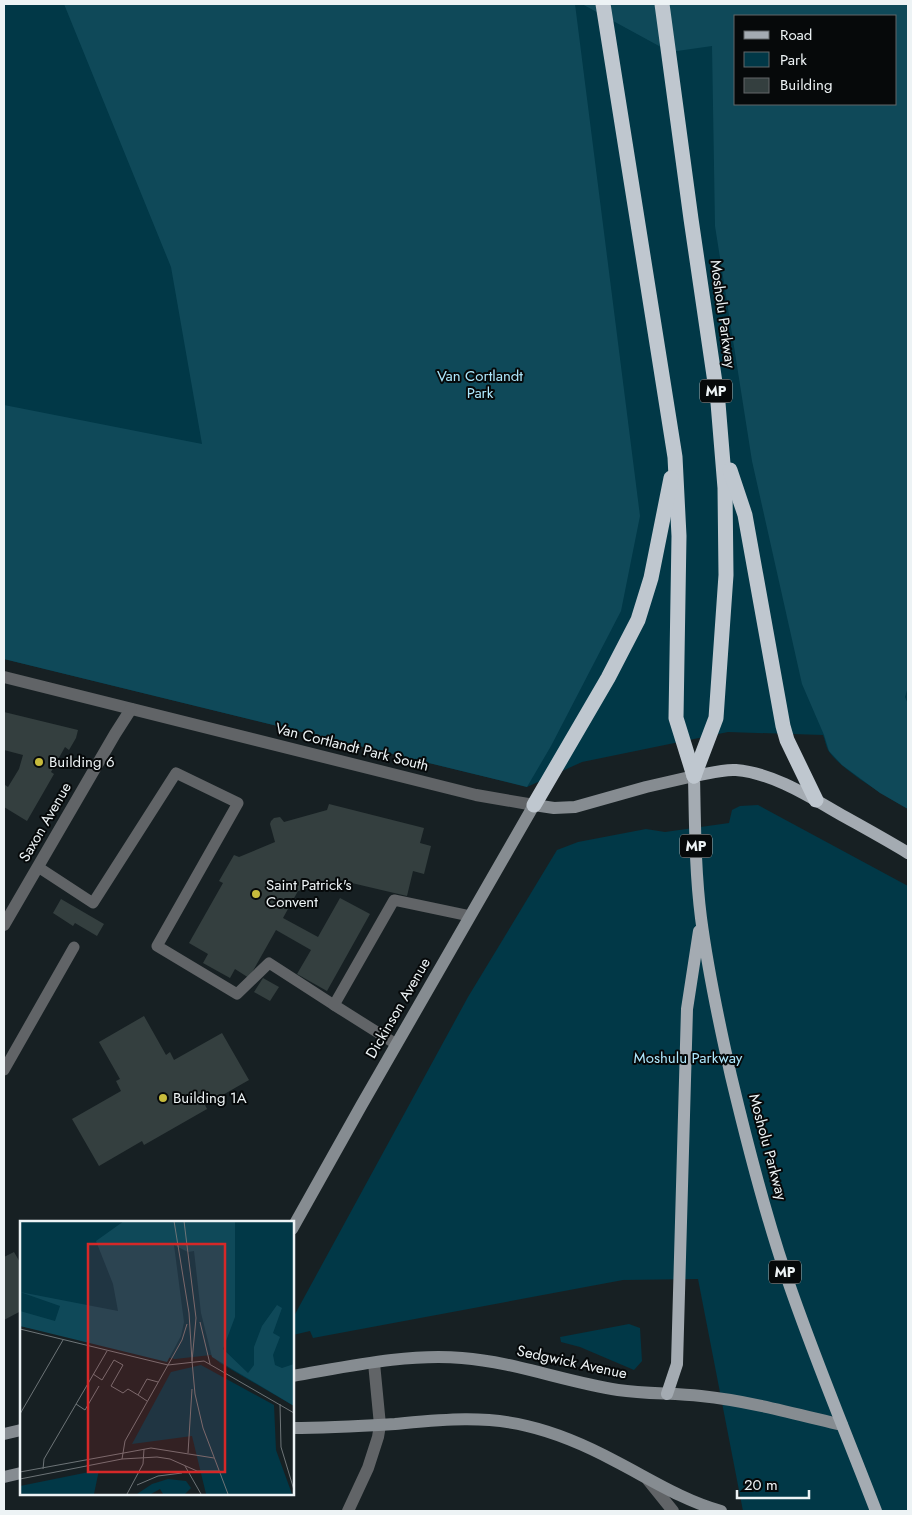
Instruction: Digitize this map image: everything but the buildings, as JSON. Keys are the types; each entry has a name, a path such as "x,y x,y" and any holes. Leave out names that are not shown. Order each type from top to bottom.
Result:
{"highway":[{"name":"Mosholu Parkway","path":"603,4 674,457 679,536 676,718 694,776"},
{"name":"Mosholu Parkway","path":"662,4 723,450 726,575 716,718 694,776"},
{"path":"723,450 745,514 783,726 787,740 816,800"},
{"path":"534,805 608,678 638,620 651,578 674,457"}],"main road":[{"path":"694,776 735,770 778,781 816,800 908,852"},
{"name":"Van Cortlandt Park South","path":"534,805 554,808 574,807 694,776"},
{"name":"Mosholu Parkway","path":"694,776 695,829 701,916 716,1007 740,1115 769,1222 800,1316 875,1511"},
{"name":"Dickinson Avenue","path":"294,1225 534,805"},
{"path":"667,1394 677,1364 687,1009 701,916"},
{"name":"Sedgwick Avenue","path":"294,1376 421,1358 461,1358 526,1368 608,1388 644,1394 702,1396 731,1401 842,1425"},
{"path":"294,1428 485,1419 526,1426 551,1433 595,1451 687,1500 720,1511"},
{"path":"4,1434 20,1430"},
{"path":"4,1477 20,1473"}],"street":[{"name":"Van Cortlandt Park South","path":"4,677 476,795 534,805"},
{"name":"Saxon Avenue","path":"4,925 115,734 132,709"},
{"path":"348,1511 368,1468 378,1437 380,1425 374,1364"},
{"path":"648,1480 673,1511"}],"lane":[{"path":"38,867 93,903 176,773 238,803 157,946 237,994 269,963 396,1044"},
{"path":"334,1005 394,900 470,916"},
{"path":"4,1070 74,947"}],"green space":[{"name":"Van Cortlandt Park","path":"4,4 908,4 908,809 842,766 828,750 823,735 728,732 582,762 527,787 4,659"},
{"path":"64,4 575,4 640,516 621,611 551,746 527,787 4,659 4,405 202,444 171,267"},
{"path":"582,4 908,4 908,687 905,697 908,704 908,809 880,793 842,765 829,751 802,684 752,461 715,226 712,46 670,52"},
{"name":"Moshulu Parkway","path":"758,805 908,886 908,1511 743,1511 698,1279 623,1280 313,1338 310,1331 294,1335 294,1316 468,997 557,850 578,842 646,829 665,832 729,823 732,810 740,806"},
{"path":"629,1324 640,1328 642,1361 634,1370 580,1347 561,1342 560,1337"}],"place":[{"name":"Building 6","path":"39,762"},
{"name":"Saint Patrick's Convent","path":"256,894"},
{"name":"Building 1A","path":"163,1098"}]}
